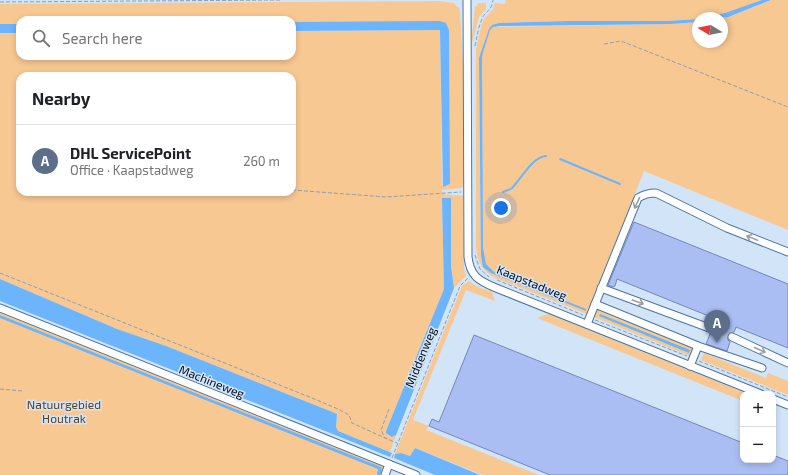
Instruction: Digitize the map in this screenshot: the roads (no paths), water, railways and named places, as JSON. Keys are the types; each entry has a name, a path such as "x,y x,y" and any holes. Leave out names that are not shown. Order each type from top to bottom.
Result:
{"street":[{"name":"Kaapstadweg","path":"467,0 468,257 469,266 473,274 483,283 588,321 692,362 755,391"},
{"path":"588,321 638,198 643,194 656,194 727,228 788,252"},
{"path":"602,288 712,329"},
{"path":"595,304 698,346 762,368"},
{"name":"Machineweg","path":"0,308 390,463 416,475"},
{"path":"732,337 788,362"},
{"path":"692,362 698,346"},
{"path":"776,400 788,405"},
{"path":"385,475 390,463"}],"water":[{"path":"762,0 771,0 728,17 728,12"},
{"path":"692,19 692,22 671,24 500,26 493,27 490,30 482,56 483,248 486,264 494,272 586,309 586,311 491,273 483,267 481,255 479,58 489,29 492,25 499,23"},
{"path":"440,21 446,23 449,30 450,184 443,187 440,30 296,31 296,22"},
{"path":"0,24 16,24 16,33 0,33"},
{"path":"442,198 451,198 451,266 454,288 396,435 392,437 386,433 386,431 444,289"},
{"path":"0,279 117,329 166,346 337,414 336,427 338,431 392,453 390,457 0,301"},
{"path":"600,314 690,350 689,353 599,316"},
{"path":"0,315 381,467 382,469 380,475 377,475 378,469 0,318"},
{"path":"415,448 480,475 435,475 394,458 395,454 401,453 410,456"}],"waterway":[{"path":"503,192 512,188 531,164 541,157 546,156"},
{"path":"560,159 620,184"}],"tunnel":[{"path":"712,329 732,337"}],"place":[{"name":"DHL ServicePoint","path":"717,343"}],"park label":[{"name":"Natuurgebied Houtrak","path":"64,411"}]}
